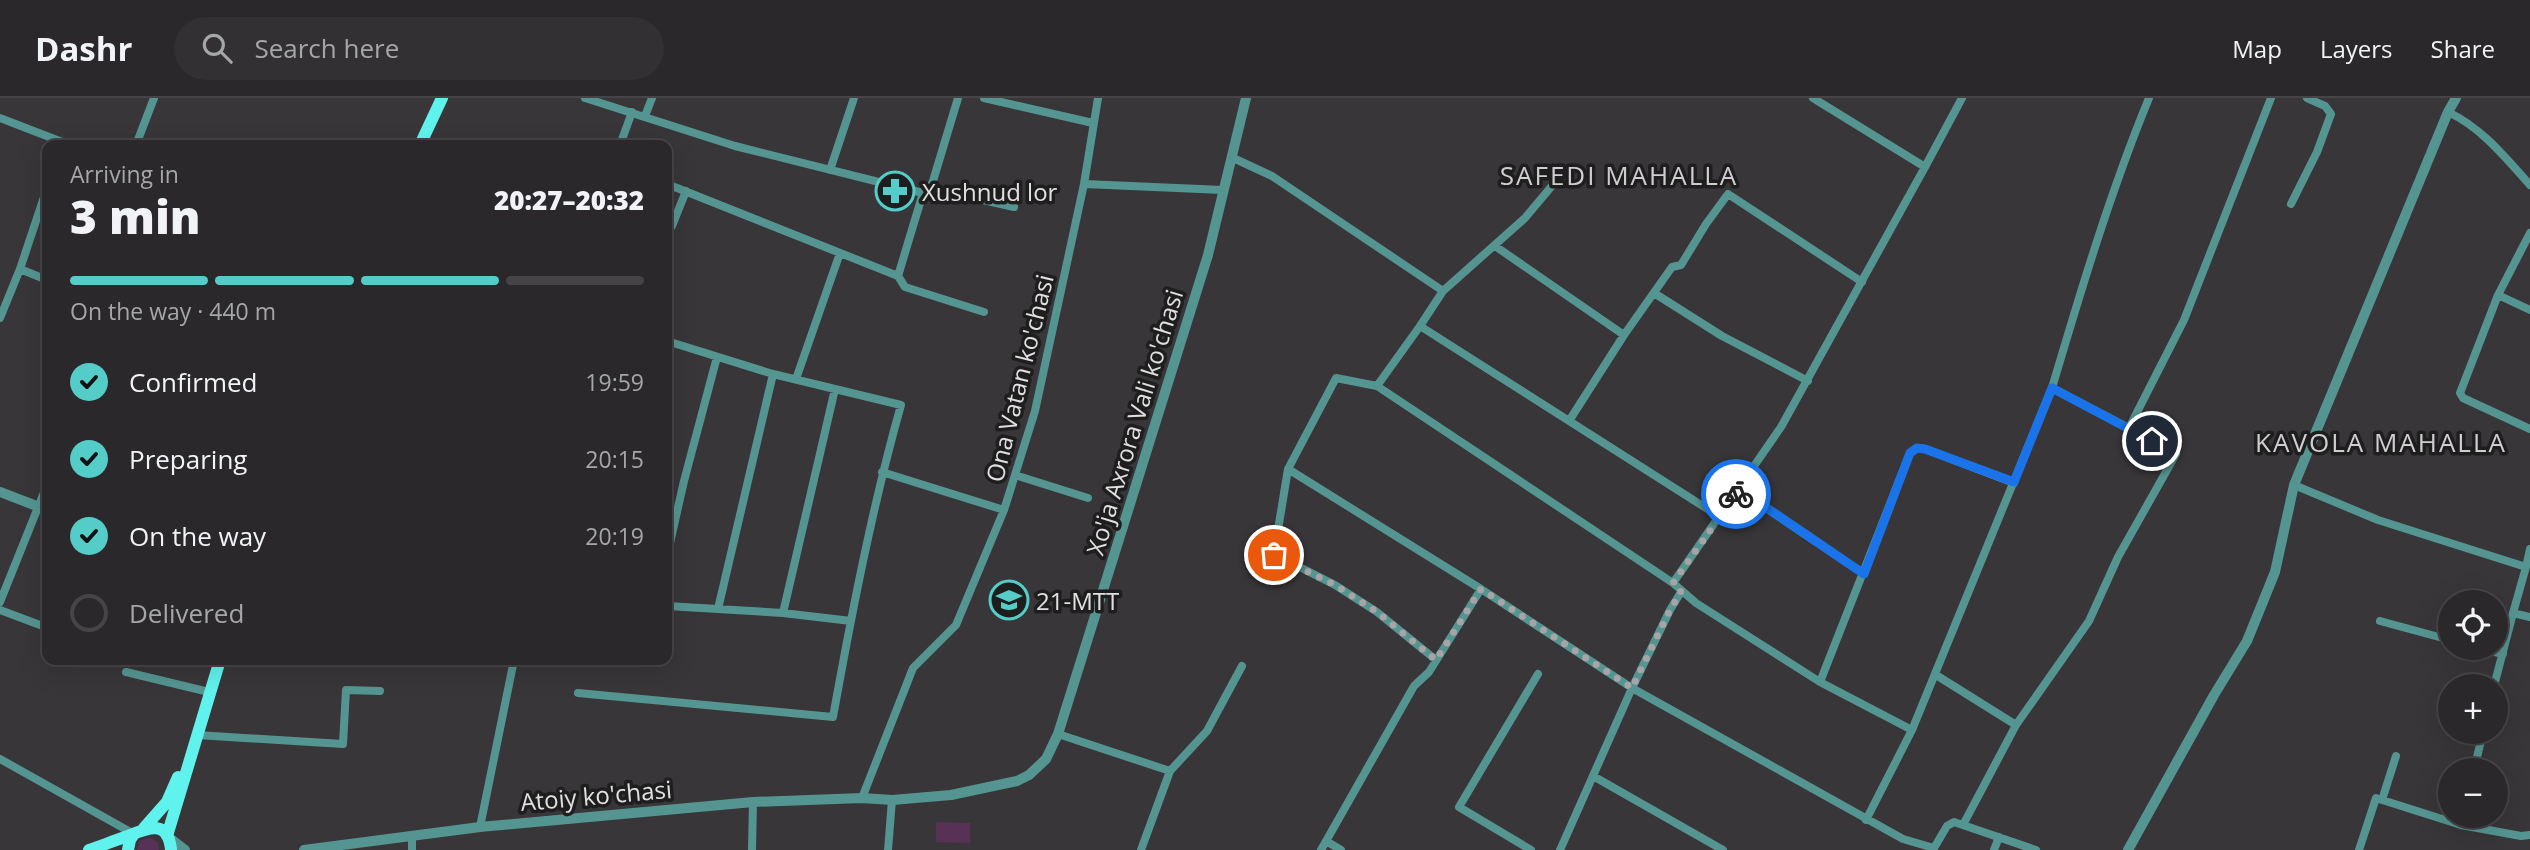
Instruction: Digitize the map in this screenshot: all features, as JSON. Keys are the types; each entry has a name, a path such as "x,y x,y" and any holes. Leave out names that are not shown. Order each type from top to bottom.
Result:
{"main road":[{"path":"422,140 442,98"},
{"path":"167,836 218,665"},
{"path":"128,850 139,831 167,802 197,735"},
{"path":"89,850 153,827 167,836 171,850"}],"street":[{"path":"138,140 153,98"},
{"path":"585,98 735,146 830,170 1014,207"},
{"path":"645,116 652,98"},
{"path":"830,170 855,98"},
{"path":"898,276 958,98"},
{"path":"984,98 1093,123"},
{"name":"Ona Vatan ko'chasi","path":"862,798 913,668 956,625 1004,510 1035,411 1084,184 1098,98"},
{"name":"Xo'ja Axrora Vali ko'chasi","path":"892,800 951,795 1017,781 1046,759 1058,734 1198,287 1246,98"},
{"path":"1814,98 1925,167"},
{"path":"1673,583 1781,427 1962,98"},
{"path":"1866,820 1912,730 1936,675 2052,388 2104,214 2149,98"},
{"path":"2130,428 2184,320 2271,98"},
{"path":"2291,204 2317,152 2331,114 2325,106 2307,98"},
{"path":"2128,850 2214,695 2248,641 2275,572 2294,485 2456,98"},
{"path":"622,140 632,112"},
{"path":"2448,112 2468,123 2495,146 2530,185"},
{"path":"0,118 55,140"},
{"path":"1231,157 1272,176 1443,290"},
{"path":"1084,184 1223,190"},
{"path":"672,186 898,276 905,287 984,312"},
{"path":"1377,386 1443,290 1525,218 1551,187"},
{"path":"672,226 686,191"},
{"path":"1569,421 1624,335 1672,267 1681,265 1728,194 1862,282"},
{"path":"0,318 42,203"},
{"path":"2530,233 2498,295 2460,393 2463,398 2530,429"},
{"path":"1495,246 1624,335"},
{"path":"796,379 840,253"},
{"path":"20,269 42,278"},
{"path":"1654,293 1722,336 1808,381"},
{"path":"2498,295 2530,310"},
{"path":"1420,326 1720,517"},
{"path":"578,693 832,717 882,472 901,405 773,374 672,343"},
{"path":"672,533 717,357"},
{"path":"718,609 773,374"},
{"path":"1436,660 1377,612 1335,585 1274,555 1288,469 1336,378 1377,386 1673,583 1681,592 1820,681 1912,730"},
{"path":"783,613 835,388"},
{"path":"1964,823 2016,725 2089,621 2118,557 2176,454 2052,388"},
{"path":"1820,681 1910,453 1917,448 1925,449 2014,482"},
{"path":"1288,469 1481,589 1632,688 1903,839 1934,848 1950,823 1964,823 2036,850"},
{"path":"882,472 1004,510"},
{"path":"1015,475 1088,498"},
{"path":"2294,485 2378,520 2526,567"},
{"path":"1739,489 1864,574"},
{"path":"0,492 42,509"},
{"path":"0,602 42,511"},
{"path":"2508,634 2530,549"},
{"path":"1321,850 1414,686 1429,672 1481,589"},
{"path":"1560,850 1632,688 1681,592"},
{"path":"672,606 783,613 850,621"},
{"path":"0,610 40,625"},
{"path":"2513,613 2530,617"},
{"path":"2380,621 2438,637"},
{"path":"480,827 513,665"},
{"path":"1141,850 1170,771 1208,731 1241,666"},
{"path":"126,672 209,692"},
{"path":"1531,850 1459,807 1538,674"},
{"path":"1936,675 2016,725"},
{"path":"197,735 343,744 346,690 380,691"},
{"path":"1058,734 1170,771"},
{"path":"2382,800 2396,756"},
{"path":"0,760 139,831"},
{"path":"1593,776 1723,850"},
{"name":"Atoiy ko'chasi","path":"304,850 480,827 753,802 862,798 892,800"},
{"path":"2359,850 2376,799 2438,818"},
{"path":"888,850 892,800"},
{"path":"752,850 753,802"},
{"path":"2477,828 2521,836 2530,835"},
{"path":"167,836 186,850"},
{"path":"412,836 412,850"},
{"path":"1994,850 1999,837"},
{"path":"1899,850 1903,839"},
{"path":"1326,841 1341,850"}],"shaded area":[{"path":"936,822 970,823 970,843 936,842"},
{"path":"149,837 158,842 159,850 137,850 139,841"}],"way so far":[{"path":"1274,555 1335,585 1377,612 1436,660 1481,589 1632,688 1681,592 1673,583 1736,494"}],"place":[{"name":"Xushnud lor","path":"895,191"},
{"name":"21-MTT","path":"1009,600"}],"district":[{"name":"SAFEDI MAHALLA","path":"1619,175"},
{"name":"KAVOLA MAHALLA","path":"2381,442"}],"route":[{"path":"1736,494 1739,489 1864,574 1910,453 1917,448 2014,482 2052,388 2152,441"}]}
